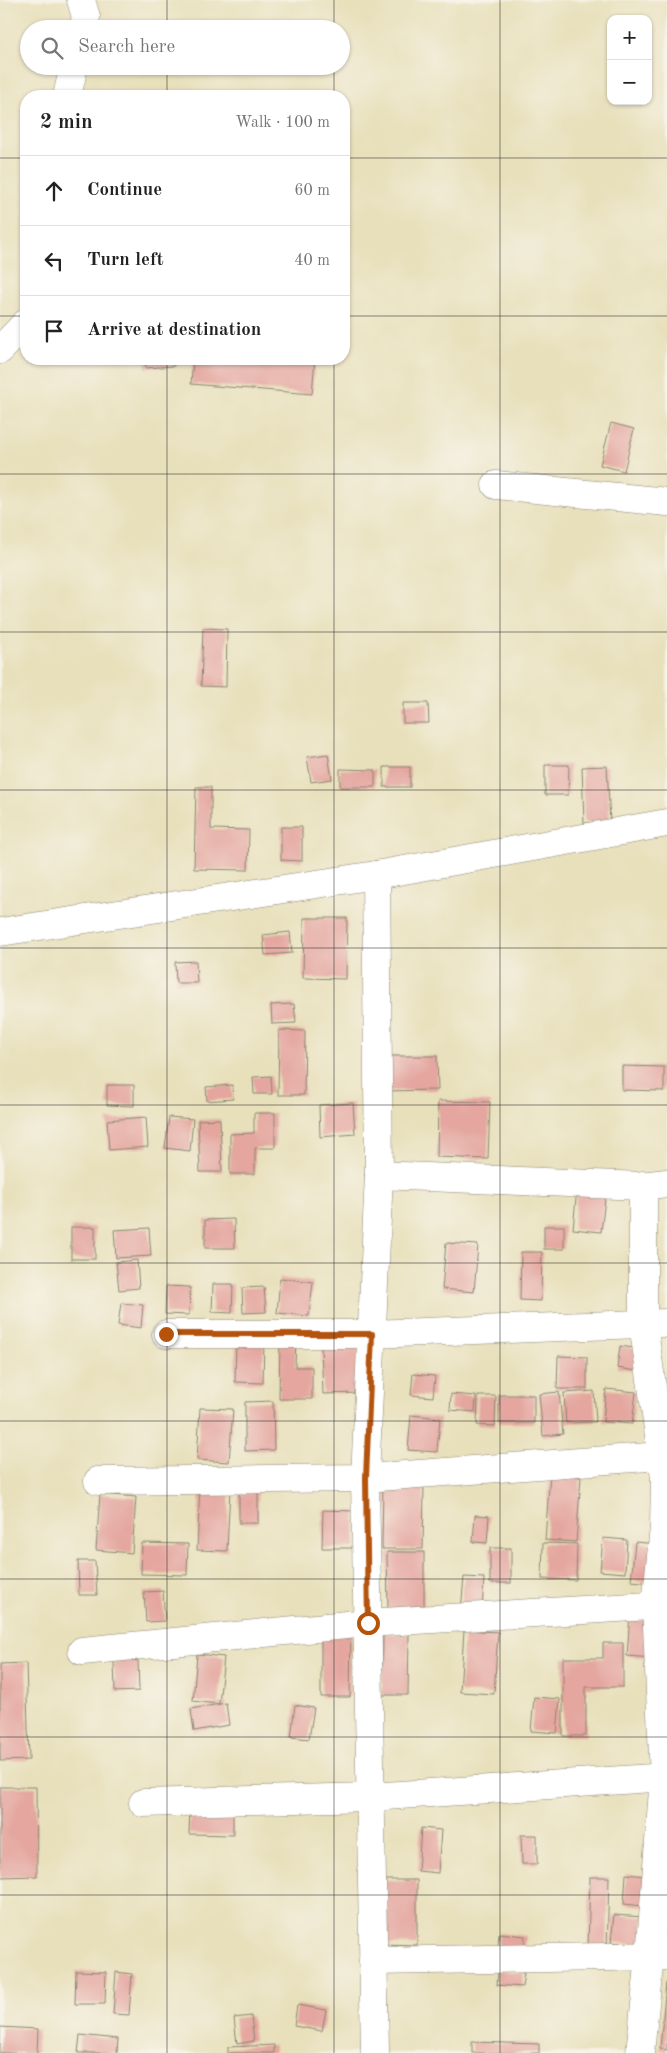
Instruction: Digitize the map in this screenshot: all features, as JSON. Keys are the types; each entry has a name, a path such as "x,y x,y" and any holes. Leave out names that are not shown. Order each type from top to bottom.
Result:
{"street":[{"path":"81,0 85,20"},
{"path":"68,90 72,75"},
{"path":"0,350 20,329"},
{"path":"496,485 667,502"},
{"path":"0,932 376,875 667,823"},
{"path":"375,2053 366,1478 379,1176 376,875"},
{"path":"379,1176 655,1184 655,1323 661,1456 665,1478 665,1527 661,1605 665,1777 659,1956 640,2053"},
{"path":"166,1334 372,1334 655,1323"},
{"path":"98,1481 366,1478 661,1456"},
{"path":"82,1651 368,1623 661,1605"},
{"path":"142,1803 370,1798 665,1777"},
{"path":"373,1961 659,1956"}],"building":[{"path":"146,365 174,365 174,366 146,368"},
{"path":"193,365 314,365 312,394 191,384"},
{"path":"611,423 634,429 624,471 600,465"},
{"path":"203,628 227,629 226,687 201,686"},
{"path":"403,703 428,703 429,723 403,723"},
{"path":"328,754 332,779 311,782 307,757"},
{"path":"545,765 569,765 568,795 545,795"},
{"path":"607,766 610,823 584,823 582,767"},
{"path":"384,767 410,767 410,787 384,787"},
{"path":"340,769 375,770 375,787 340,787"},
{"path":"196,787 211,787 211,829 249,830 248,870 194,869"},
{"path":"281,827 302,827 302,861 281,860"},
{"path":"304,918 347,918 346,979 303,978"},
{"path":"290,932 292,953 265,955 263,935"},
{"path":"196,961 197,983 176,983 175,962"},
{"path":"294,1004 296,1023 272,1024 271,1005"},
{"path":"279,1030 305,1031 304,1095 278,1095"},
{"path":"384,1056 437,1056 438,1090 385,1091"},
{"path":"622,1066 664,1067 664,1091 622,1090"},
{"path":"271,1076 272,1094 254,1094 253,1077"},
{"path":"107,1085 134,1085 134,1106 107,1105"},
{"path":"232,1085 233,1099 207,1101 206,1087"},
{"path":"438,1101 490,1102 488,1159 437,1157"},
{"path":"353,1103 355,1134 320,1137 319,1105"},
{"path":"254,1113 275,1113 275,1148 255,1148 255,1174 230,1174 230,1134 254,1133"},
{"path":"146,1117 148,1147 109,1150 107,1120"},
{"path":"169,1117 193,1119 190,1151 165,1148"},
{"path":"220,1119 222,1172 200,1172 198,1120"},
{"path":"577,1188 606,1191 601,1232 573,1229"},
{"path":"234,1219 235,1248 205,1248 205,1220"},
{"path":"544,1226 564,1226 564,1249 544,1249"},
{"path":"71,1227 95,1227 95,1259 71,1259"},
{"path":"149,1228 151,1256 116,1258 114,1230"},
{"path":"446,1243 478,1245 474,1292 442,1289"},
{"path":"521,1252 542,1252 541,1301 520,1300"},
{"path":"137,1260 139,1288 119,1290 116,1262"},
{"path":"280,1278 313,1282 309,1316 277,1313"},
{"path":"213,1284 233,1284 232,1313 212,1312"},
{"path":"166,1286 190,1287 189,1315 165,1314"},
{"path":"264,1287 266,1312 243,1313 242,1288"},
{"path":"121,1303 143,1305 141,1328 118,1325"},
{"path":"280,1337 296,1337 295,1367 312,1367 312,1399 279,1399"},
{"path":"236,1341 264,1342 263,1383 235,1382"},
{"path":"358,1343 360,1393 323,1394 321,1345"},
{"path":"620,1346 640,1349 637,1371 617,1368"},
{"path":"558,1356 587,1357 587,1389 557,1389"},
{"path":"413,1374 435,1376 433,1397 411,1395"},
{"path":"606,1389 636,1392 632,1424 603,1422"},
{"path":"594,1391 596,1422 566,1423 564,1393"},
{"path":"559,1392 563,1434 543,1436 539,1394"},
{"path":"451,1394 476,1396 475,1412 450,1410"},
{"path":"499,1395 534,1395 534,1423 499,1423"},
{"path":"478,1396 496,1396 495,1426 477,1425"},
{"path":"273,1401 274,1450 245,1451 245,1402"},
{"path":"200,1408 233,1409 229,1462 197,1460"},
{"path":"411,1415 440,1418 437,1452 408,1450"},
{"path":"550,1474 581,1477 576,1542 545,1540"},
{"path":"383,1484 424,1485 423,1549 382,1549"},
{"path":"200,1486 230,1488 227,1551 197,1550"},
{"path":"239,1490 258,1490 258,1523 239,1523"},
{"path":"100,1494 136,1497 132,1553 96,1550"},
{"path":"323,1510 356,1511 355,1548 322,1548"},
{"path":"475,1515 489,1516 487,1543 473,1542"},
{"path":"603,1538 627,1540 625,1573 600,1571"},
{"path":"635,1542 657,1544 654,1583 631,1581"},
{"path":"142,1543 188,1544 187,1575 141,1574"},
{"path":"543,1543 577,1544 576,1580 542,1579"},
{"path":"490,1548 511,1548 511,1583 490,1583"},
{"path":"387,1552 424,1552 424,1609 388,1610"},
{"path":"78,1561 95,1561 97,1595 79,1595"},
{"path":"464,1577 484,1578 482,1612 461,1610"},
{"path":"163,1591 165,1621 146,1622 144,1592"},
{"path":"630,1614 655,1616 653,1658 627,1656"},
{"path":"321,1630 351,1630 350,1697 321,1697"},
{"path":"464,1630 498,1632 494,1694 460,1692"},
{"path":"383,1634 409,1634 408,1695 382,1695"},
{"path":"603,1643 623,1643 623,1687 586,1687 586,1736 563,1736 563,1658 603,1658"},
{"path":"197,1654 224,1657 219,1704 193,1701"},
{"path":"138,1660 139,1691 115,1692 114,1661"},
{"path":"26,1663 29,1760 0,1761 0,1664"},
{"path":"534,1697 560,1699 557,1733 531,1731"},
{"path":"226,1703 229,1725 194,1731 191,1709"},
{"path":"295,1705 314,1708 309,1739 291,1737"},
{"path":"0,1787 36,1787 37,1876 0,1877"},
{"path":"190,1807 233,1807 233,1835 189,1834"},
{"path":"421,1828 441,1830 438,1873 418,1871"},
{"path":"521,1835 537,1835 537,1864 522,1864"},
{"path":"626,1874 646,1876 644,1906 624,1904"},
{"path":"590,1877 609,1877 607,1950 588,1950"},
{"path":"382,1880 417,1880 417,1945 382,1944"},
{"path":"614,1915 644,1917 641,1945 611,1942"},
{"path":"499,1933 525,1936 524,1951 498,1948"},
{"path":"498,1970 524,1973 522,1987 497,1985"},
{"path":"76,1971 106,1972 105,2004 75,2004"},
{"path":"116,1972 132,1974 129,2015 113,2014"},
{"path":"667,1983 667,2050 660,2049"},
{"path":"297,2005 326,2010 322,2031 294,2026"},
{"path":"251,2016 254,2041 237,2044 234,2018"},
{"path":"0,2027 38,2029 37,2053 0,2053"},
{"path":"80,2035 118,2039 117,2053 78,2053"},
{"path":"472,2042 539,2044 539,2053 472,2053"},
{"path":"274,2045 274,2053 228,2053 228,2047"}],"route":[{"path":"166,1334 372,1334 366,1478 368,1623"}]}
